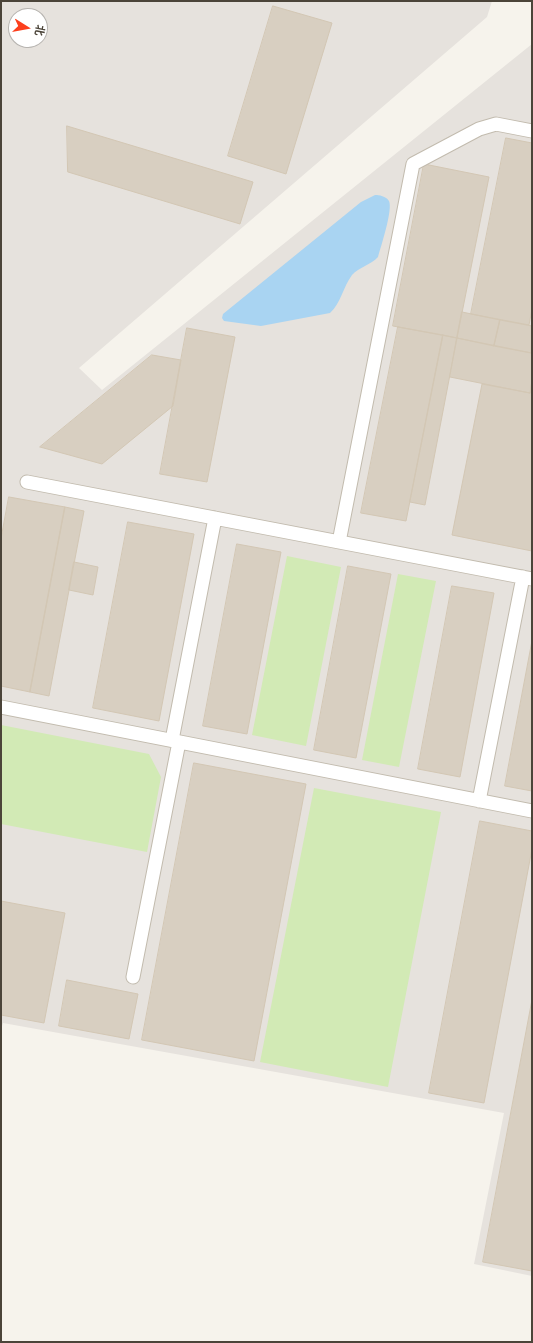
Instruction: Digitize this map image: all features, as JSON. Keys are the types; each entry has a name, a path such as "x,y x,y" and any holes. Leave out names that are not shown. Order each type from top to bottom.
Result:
{"lane":[{"path":"339,542 413,164 485,127 496,124 532,130"},
{"path":"27,482 527,578 479,800"},
{"path":"133,977 215,518"},
{"path":"1,707 532,811"}],"shaded area":[{"path":"1,1 492,1 487,17 79,368 102,390 532,44 532,1276 474,1264 504,1113 3,1023 1,1029"}],"green space":[{"path":"287,556 341,567 306,746 252,735"},
{"path":"398,574 436,581 399,767 362,760"},
{"path":"1,725 149,754 161,777 147,852 1,824"},
{"path":"314,788 441,812 388,1087 260,1062"}],"water":[{"path":"375,195 386,198 389,201 390,206 378,257 352,275 337,305 330,313 261,326 224,321 222,318 223,314 361,202"}],"building":[{"path":"273,6 332,23 286,174 228,156"},
{"path":"67,126 253,182 240,224 68,172"},
{"path":"506,138 532,143 532,309 529,325 471,314"},
{"path":"424,164 489,177 457,338 393,326"},
{"path":"462,312 500,320 494,346 457,338"},
{"path":"500,320 532,326 531,353 494,346"},
{"path":"398,327 443,335 406,521 361,513"},
{"path":"187,328 235,337 207,482 160,474"},
{"path":"443,335 457,338 425,505 410,502"},
{"path":"457,338 532,353 532,381 530,393 450,377"},
{"path":"152,355 181,360 173,406 102,464 40,447"},
{"path":"532,381 532,551 452,535 482,384 530,393"},
{"path":"9,497 65,507 30,692 1,686 1,539"},
{"path":"65,507 84,511 49,696 30,692"},
{"path":"128,522 194,534 159,721 93,708"},
{"path":"237,544 281,552 247,734 203,726"},
{"path":"74,562 98,567 93,595 69,590"},
{"path":"348,566 391,574 356,758 314,750"},
{"path":"452,586 494,593 460,777 418,769"},
{"path":"532,641 532,791 505,786"},
{"path":"194,763 306,784 254,1061 142,1040"},
{"path":"480,821 532,831 532,849 484,1103 429,1093"},
{"path":"1,901 65,913 44,1023 1,1015"},
{"path":"67,980 138,994 129,1039 59,1026"},
{"path":"532,1000 532,1271 483,1262"}]}
